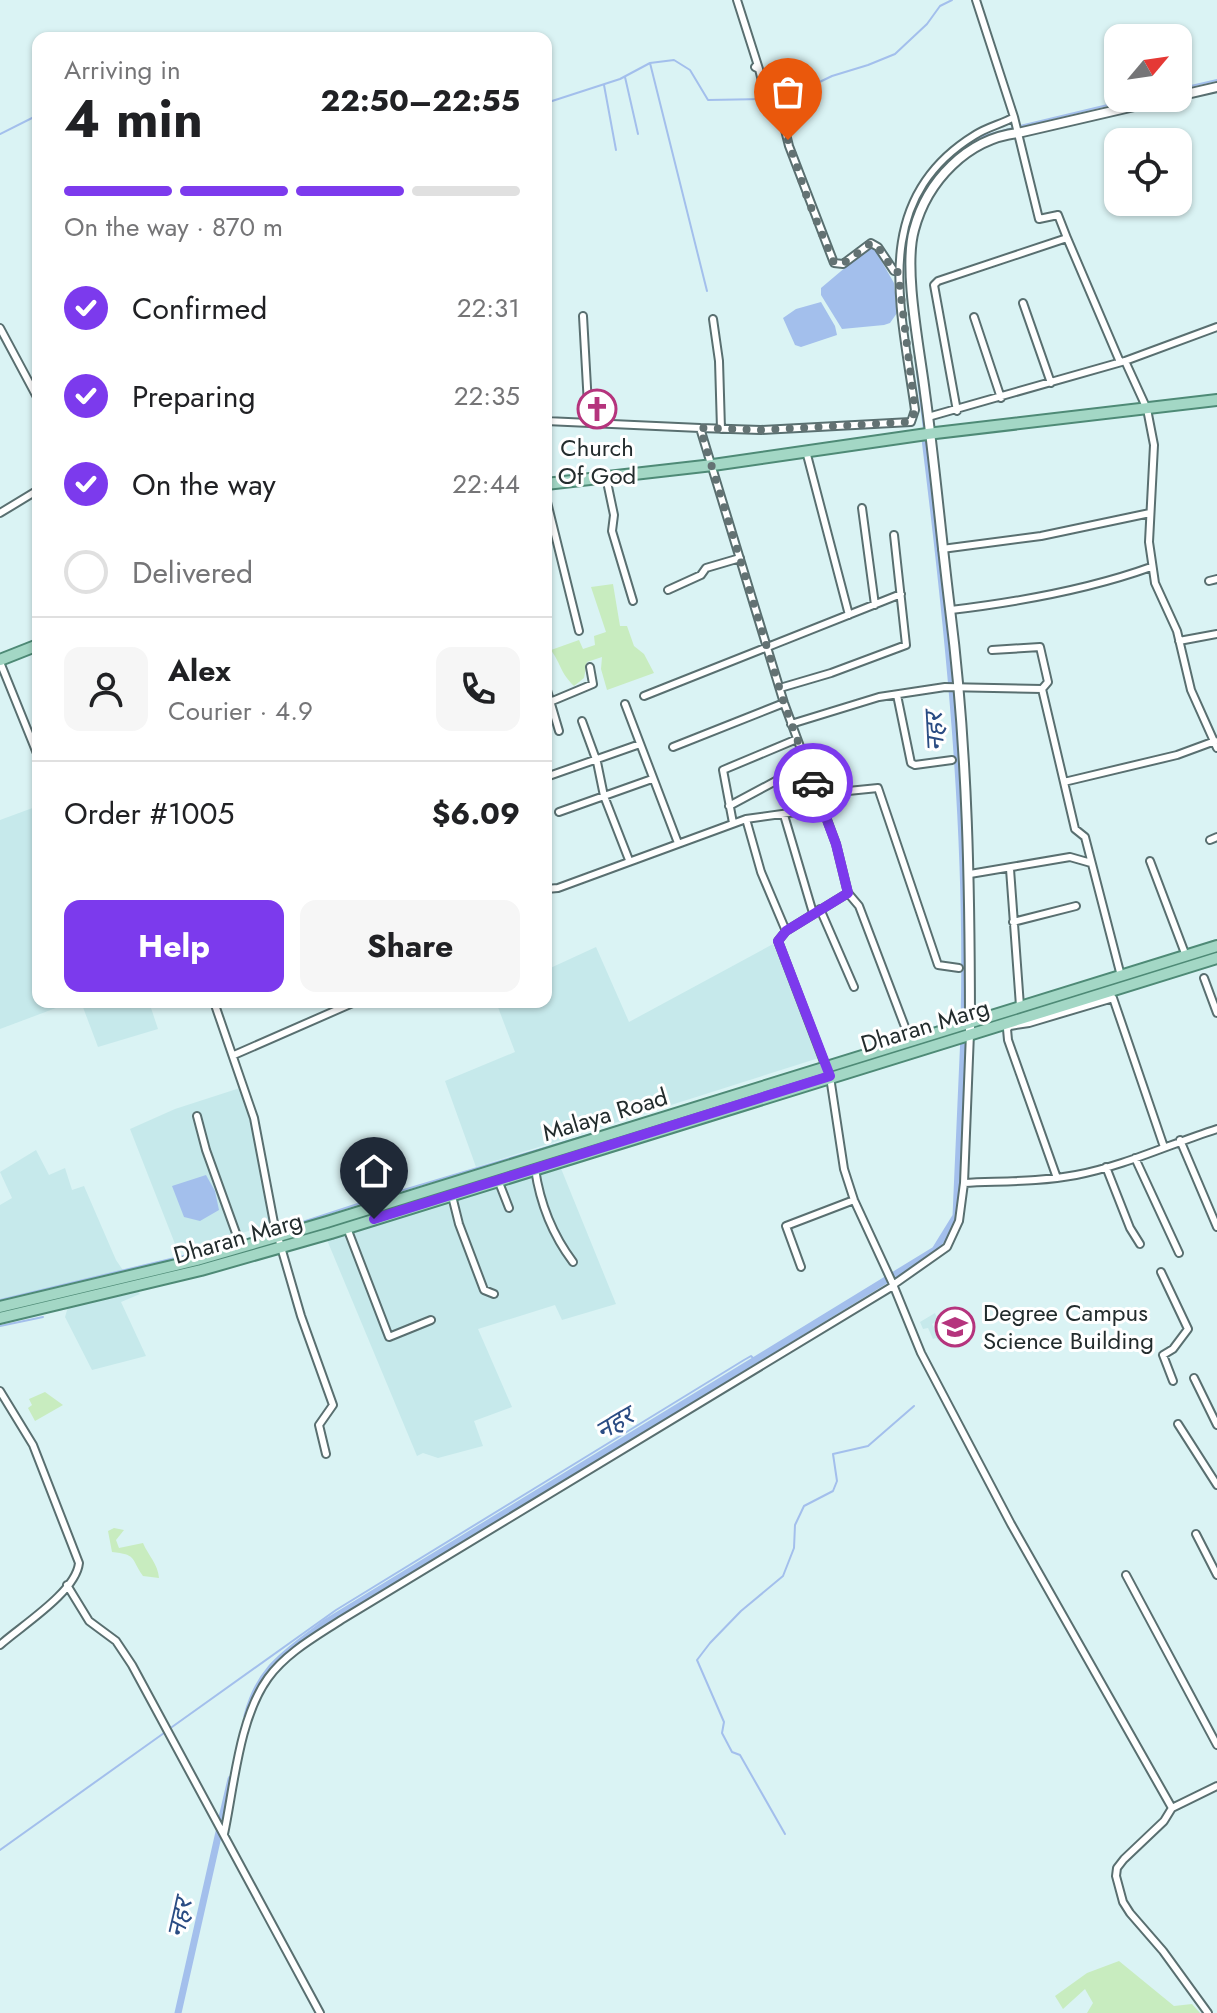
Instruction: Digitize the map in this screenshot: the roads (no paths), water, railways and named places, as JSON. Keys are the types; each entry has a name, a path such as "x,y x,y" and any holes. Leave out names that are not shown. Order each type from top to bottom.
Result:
{"main road":[{"path":"552,483 1217,400"},
{"path":"0,661 32,650"},
{"name":"Malaya Road","path":"0,1307 179,1270 241,1247 280,1242 828,1071 910,1040 970,1027 1020,1006 1122,981 1217,946"},
{"name":"Dharan Marg","path":"0,1318 280,1242 347,1228 449,1190 535,1169 828,1071 1122,981 1217,958"}],"street":[{"path":"737,0 767,101 775,99 778,102 789,146 834,263 843,264 871,243 898,272"},
{"path":"976,0 1014,117 1039,219 1058,215 1122,362 1147,409 1154,445 1151,567 1179,641 1191,690 1214,730 1216,744 1064,782"},
{"path":"1192,93 1217,87"},
{"path":"224,1834 252,1710 268,1678 286,1659 341,1620 947,1247 959,1221 964,1183 970,1027 969,826 951,610 913,295 913,231 936,182 952,164 981,143 997,135 1109,112"},
{"path":"552,421 761,430 911,422 915,410 898,272 905,218 933,171 977,133 1014,117"},
{"path":"957,411 934,285 966,271 1067,238"},
{"path":"1023,303 1051,383"},
{"path":"583,316 589,423"},
{"path":"974,317 1001,398"},
{"path":"713,319 719,361 721,429"},
{"path":"928,417 1122,362 1217,327"},
{"path":"0,328 32,388"},
{"path":"700,428 766,647 836,844 848,893 859,906 910,1040"},
{"path":"806,451 849,615"},
{"path":"606,477 614,515 612,531 633,601"},
{"path":"0,513 32,494"},
{"path":"862,508 875,605"},
{"path":"942,549 1041,536 1150,513"},
{"path":"552,522 579,631"},
{"path":"780,688 906,645 894,535"},
{"path":"668,590 701,575 706,568 740,558"},
{"path":"951,610 997,605 1100,583 1151,567"},
{"path":"644,696 901,594"},
{"path":"1179,641 1217,634"},
{"path":"992,650 1040,647 1048,682 1042,689"},
{"path":"0,661 32,741"},
{"path":"552,701 593,684 590,667"},
{"path":"791,724 879,697 945,687 1042,689"},
{"path":"1042,689 1075,829 1085,837 1122,981"},
{"path":"897,695 911,763 952,760"},
{"path":"673,747 784,703"},
{"path":"625,704 678,843"},
{"path":"552,708 559,731"},
{"path":"582,721 596,759 604,796 629,860"},
{"path":"733,823 723,770 797,739"},
{"path":"552,775 640,744"},
{"path":"729,806 785,776"},
{"path":"559,812 652,779"},
{"path":"818,794 878,788 938,965 959,968"},
{"path":"552,888 733,823 818,809 821,802"},
{"path":"784,815 816,911 854,987"},
{"path":"746,819 761,872 786,931"},
{"path":"970,874 1070,857 1091,863"},
{"path":"1150,861 1186,956"},
{"path":"1010,869 1020,1006"},
{"path":"848,893 786,931 778,941 828,1071 844,1169 854,1200 921,1353 1011,1524 1172,1808"},
{"path":"1013,922 1076,906"},
{"path":"1204,978 1217,1013"},
{"path":"1057,1178 1008,1040 1007,1029 1010,1026 1113,998 1164,1147"},
{"path":"216,1008 254,1118 280,1242 301,1316 333,1405 319,1425 326,1454"},
{"path":"234,1055 341,1008"},
{"path":"197,1116 241,1247"},
{"path":"964,1183 1057,1178 1106,1167 1217,1129"},
{"path":"1180,1140 1217,1227"},
{"path":"1135,1158 1179,1253"},
{"path":"1106,1167 1130,1228 1140,1244"},
{"path":"535,1169 539,1196 560,1244 573,1262"},
{"path":"498,1180 509,1208"},
{"path":"449,1190 484,1290 494,1294"},
{"path":"801,1267 786,1226 854,1200"},
{"path":"347,1228 389,1337 431,1320"},
{"path":"1161,1272 1188,1329 1173,1349 1163,1355 1173,1381"},
{"path":"1194,1378 1217,1425"},
{"path":"0,1391 33,1445 79,1563 67,1585 46,1607 0,1645"},
{"path":"1178,1424 1217,1485"},
{"path":"1196,1534 1217,1575"},
{"path":"1126,1575 1217,1745"},
{"path":"67,1585 89,1621 116,1641 132,1665 320,2013"},
{"path":"1208,2013 1163,1951 1130,1913 1123,1902 1116,1876 1117,1868 1124,1859 1164,1821 1172,1808 1217,1786"}],"water":[{"path":"874,248 894,283 897,313 890,323 884,325 842,329 821,295 821,288 866,250"},
{"path":"821,302 837,335 801,347 795,345 783,318 796,309"},
{"path":"206,1175 215,1191 219,1210 200,1221 184,1217 172,1186"}],"waterway":[{"path":"775,97 805,89 895,54 927,24 940,6 952,0"},
{"path":"979,0 982,8"},
{"path":"552,101 620,79 650,63 674,60 690,70 708,100 764,99"},
{"path":"650,63 707,291"},
{"path":"625,77 638,134"},
{"path":"1192,86 1217,80"},
{"path":"604,85 616,150"},
{"path":"1011,98 1015,108"},
{"path":"1016,113 1020,126 1104,106"},
{"path":"0,134 32,118"},
{"path":"964,148 980,137 1013,128"},
{"path":"937,171 946,161"},
{"path":"919,198 926,186"},
{"path":"905,249 909,307"},
{"path":"910,313 924,430"},
{"name":"नहर","path":"925,439 942,584 960,804 964,1023"},
{"path":"911,1035 964,1018"},
{"name":"नहर","path":"247,1716 267,1673 287,1652 325,1623 935,1250 956,1216 964,1035"},
{"path":"888,1043 905,1037"},
{"path":"281,1229 655,1115"},
{"path":"241,1241 272,1232"},
{"path":"0,1300 233,1244"},
{"path":"0,1326 43,1317"},
{"path":"172,1727 336,1610 744,1360 751,1356 756,1361"},
{"path":"785,1834 740,1755 732,1752 722,1733 724,1722 697,1660 741,1611 783,1576 794,1548 795,1525 804,1506 833,1491 837,1481 833,1454 868,1446 914,1406"},
{"path":"0,1850 164,1733"},
{"name":"नहर","path":"221,1822 231,1779"},
{"name":"नहर","path":"178,2013 219,1832"}],"place":[{"name":"Church Of God","path":"597,409"},
{"name":"Degree Campus Science Building","path":"955,1327"}]}
